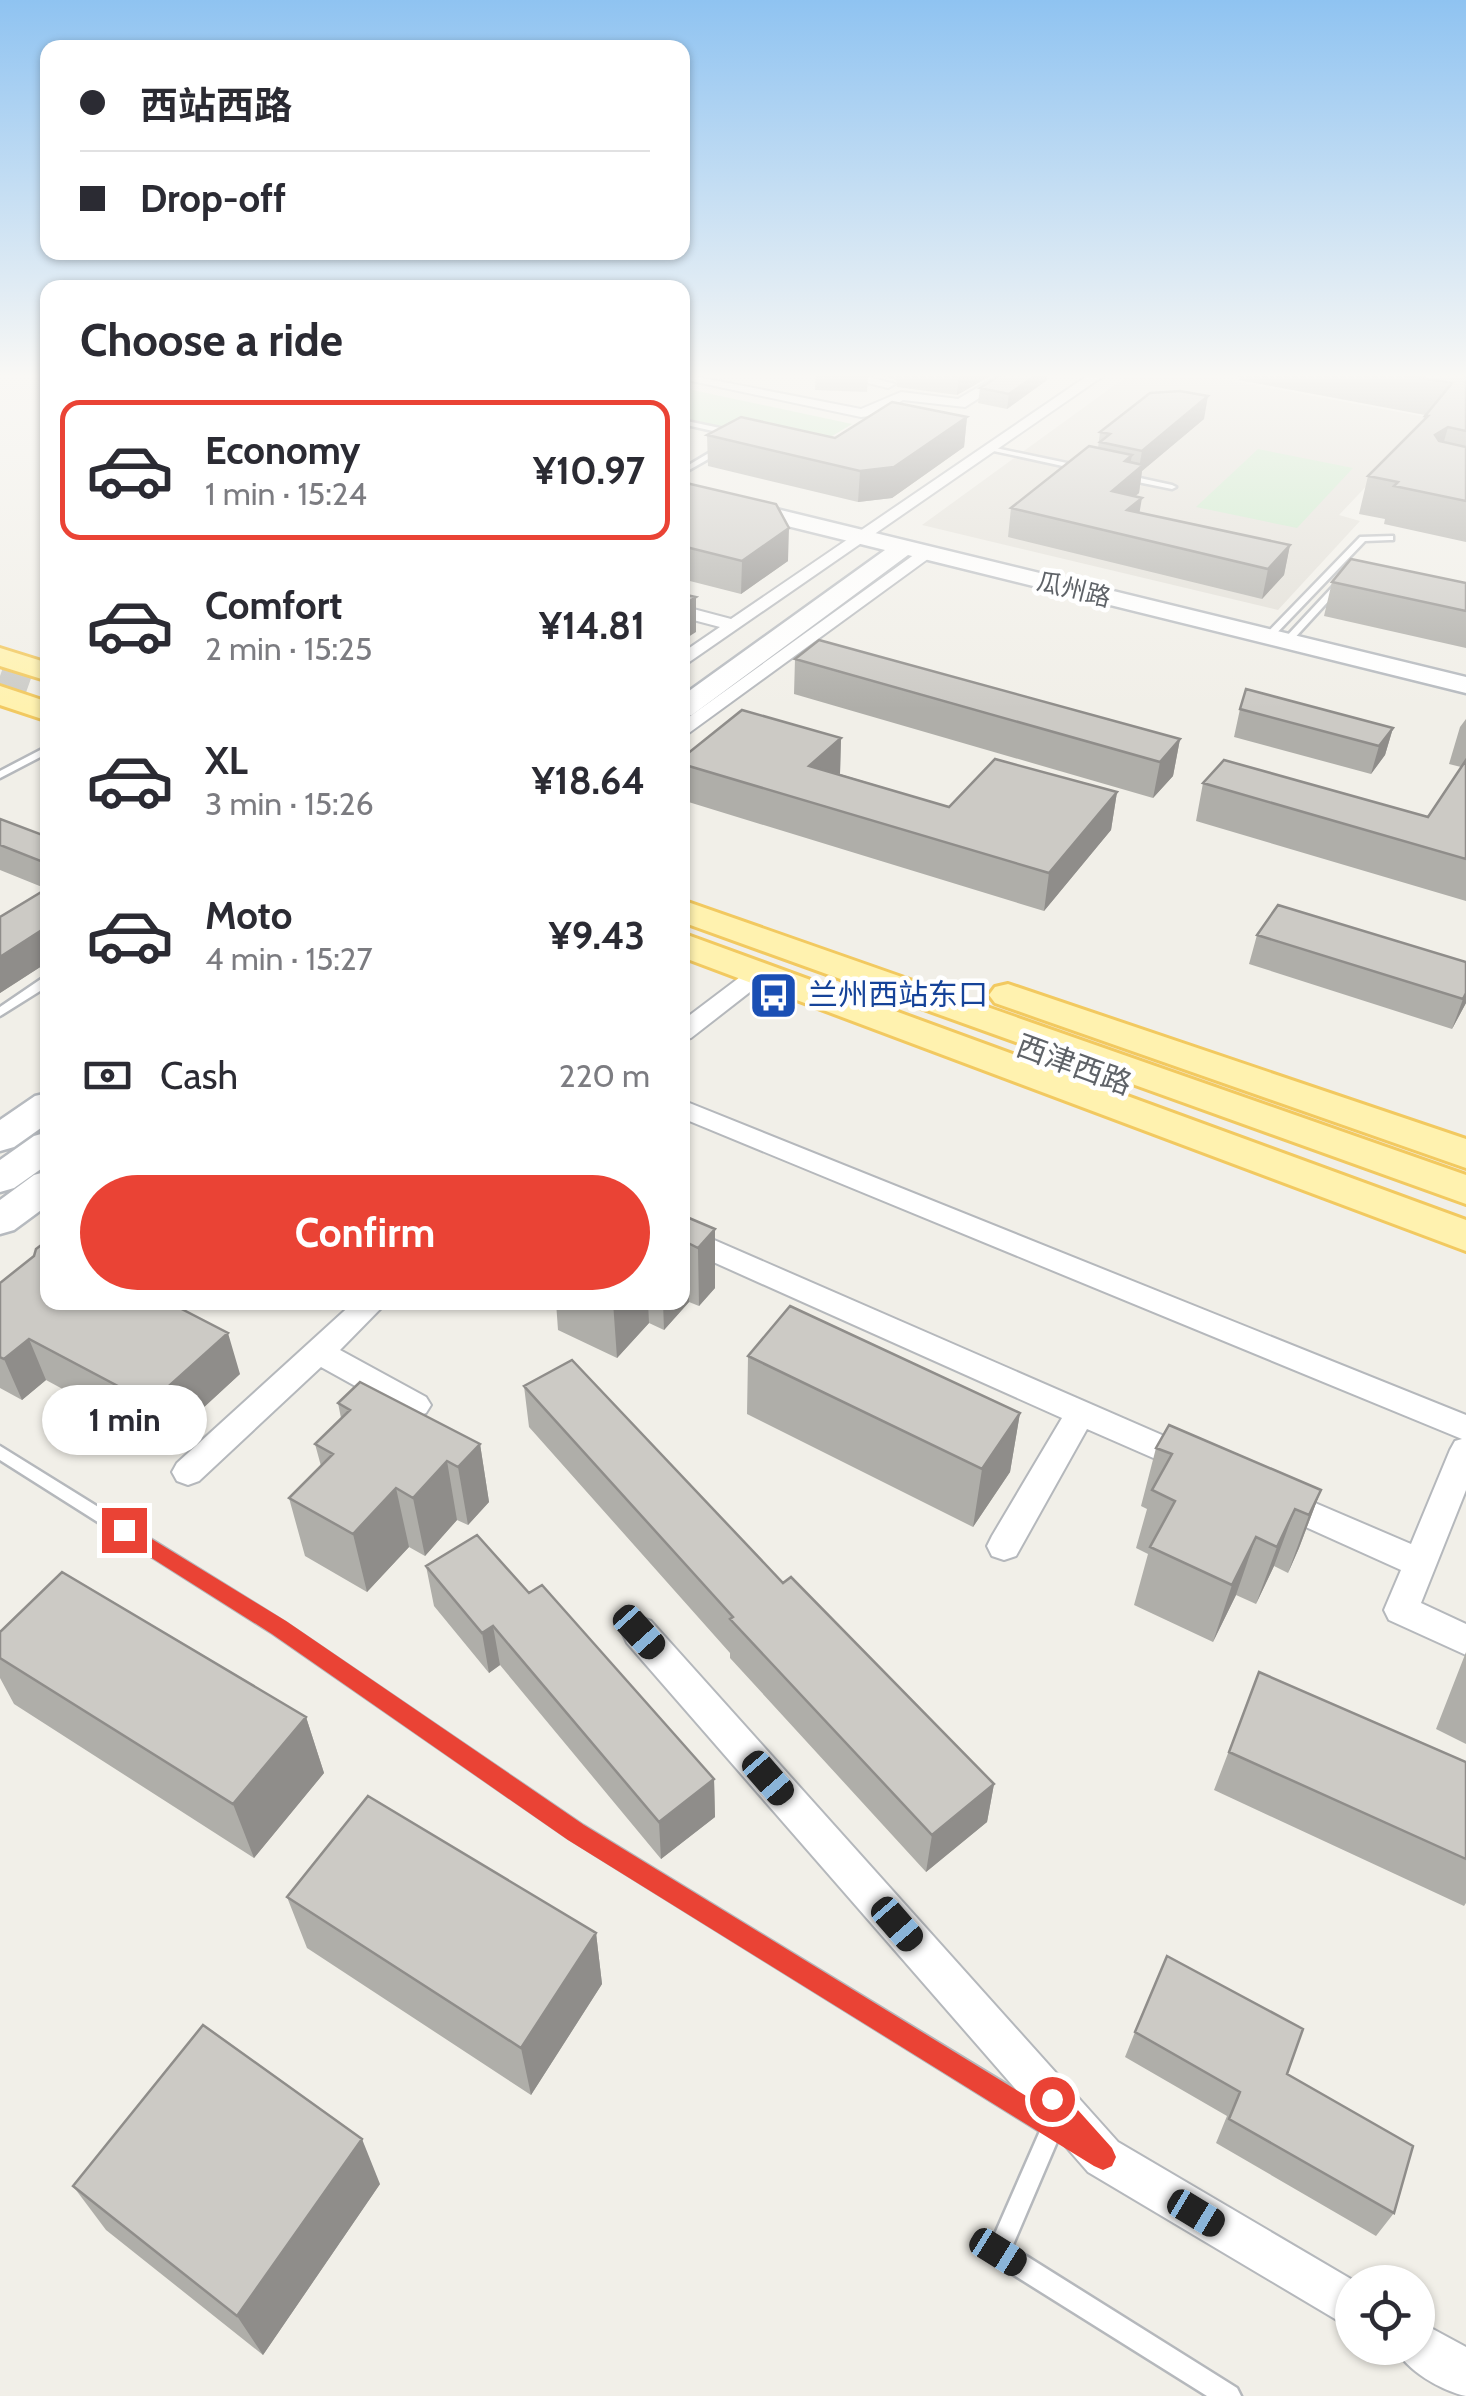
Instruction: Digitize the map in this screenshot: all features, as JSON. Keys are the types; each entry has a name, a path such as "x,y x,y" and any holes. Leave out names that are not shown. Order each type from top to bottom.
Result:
{"main road":[{"path":"0,656 40,669"},
{"path":"0,694 40,709"},
{"path":"690,886 1466,1154"},
{"name":"西津西路","path":"690,913 1466,1190"},
{"name":"西津西路","path":"690,926 1466,1208"},
{"path":"690,947 1466,1236"}],"street":[{"path":"690,656 933,486"},
{"name":"瓜州路","path":"690,495 1466,685"},
{"path":"690,681 906,548"},
{"path":"690,703 906,548"},
{"path":"690,725 906,548"},
{"path":"690,613 732,625"},
{"path":"690,1027 760,973"},
{"path":"0,1138 40,1110"},
{"path":"690,1111 1466,1428"},
{"path":"0,1180 40,1151"},
{"path":"0,1220 40,1190"},
{"path":"690,1240 1224,1476"},
{"path":"188,1472 364,1310"},
{"path":"319,1352 415,1405"},
{"path":"1004,1546 1081,1412"},
{"path":"1466,1450 1401,1610 1466,1640"},
{"path":"1260,1492 1420,1563"},
{"path":"639,1632 1103,2157 1335,2296"},
{"path":"1435,2355 1466,2374"}],"lane":[{"path":"1166,486 1172,487"},
{"path":"1278,639 1363,539 1390,538"},
{"path":"1327,577 1362,585"},
{"path":"1278,639 1344,580"},
{"path":"0,775 40,752"},
{"path":"0,1012 40,985"},
{"path":"0,1452 279,1628 576,1832 1103,2157"},
{"path":"1052,2126 998,2252 1229,2396"}],"shaded area":[{"path":"976,486 1367,486 1339,515 1360,521 1278,610 922,525"}],"green space":[{"path":"1219,486 1336,486 1297,528 1196,507"}],"building":[{"path":"690,486 776,504 789,528 742,561 690,548"},
{"path":"1039,486 1118,486 1112,491 1142,498 1127,510 1290,545 1268,569 1011,508"},
{"path":"1394,486 1466,486 1466,501"},
{"path":"1351,559 1466,583 1466,611 1332,582"},
{"path":"819,640 1180,739 1160,762 795,659"},
{"path":"1246,689 1393,728 1379,746 1240,709"},
{"path":"742,710 841,738 809,766 949,807 995,759 1117,792 1049,873 690,766 690,752"},
{"path":"1224,760 1428,817 1466,760 1466,859 1203,783"},
{"path":"0,819 40,834 40,861 0,845"},
{"path":"40,893 40,931 0,957 0,917"},
{"path":"1278,905 1466,962 1466,993 1463,999 1257,935"},
{"path":"690,1218 715,1229 698,1248 690,1244"},
{"path":"40,1246 40,1310 183,1310 228,1333 150,1403 29,1339 4,1359 0,1357 0,1283 34,1256"},
{"path":"790,1306 1020,1413 982,1469 748,1356"},
{"path":"572,1360 783,1583 791,1577 994,1784 932,1835 730,1619 733,1617 524,1386"},
{"path":"360,1382 480,1444 458,1467 447,1461 413,1498 396,1488 353,1534 289,1498 333,1454 315,1444 350,1410 338,1403"},
{"path":"1169,1425 1321,1490 1309,1515 1295,1509 1277,1547 1256,1537 1232,1585 1150,1547 1175,1501 1152,1490 1172,1454 1156,1448"},
{"path":"477,1535 529,1593 542,1585 714,1779 659,1822 493,1626 482,1633 426,1566"},
{"path":"62,1572 306,1717 233,1804 0,1658 0,1632"},
{"path":"1259,1672 1466,1762 1466,1859 1229,1752"},
{"path":"368,1796 596,1933 521,2048 287,1897"},
{"path":"1167,1956 1303,2029 1287,2074 1413,2146 1394,2213 1229,2119 1240,2092 1135,2032"},
{"path":"203,2025 362,2139 237,2316 73,2186"}],"tunnel":[{"path":"0,676 40,690"}],"place":[{"name":"兰州西站东口","path":"773,995"}],"route":[{"path":"124,1530 279,1628 576,1832 1103,2157 1052,2099"}]}
